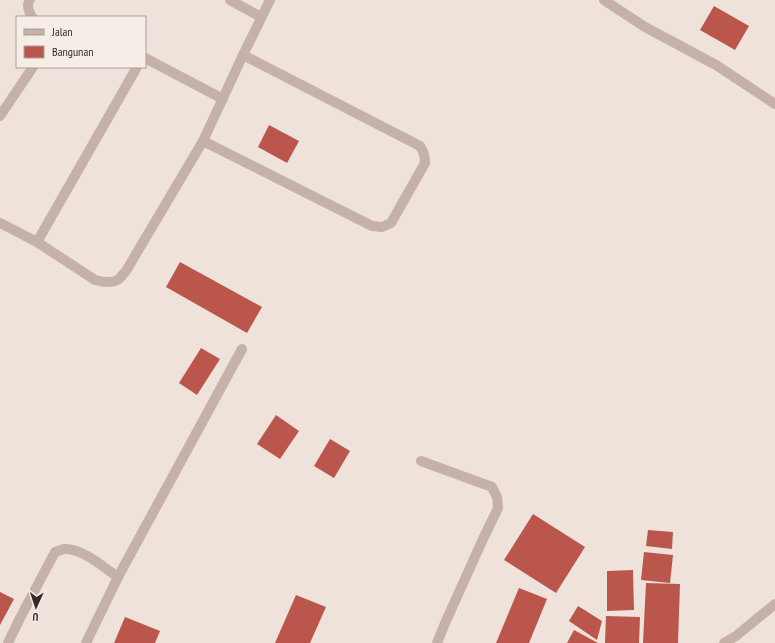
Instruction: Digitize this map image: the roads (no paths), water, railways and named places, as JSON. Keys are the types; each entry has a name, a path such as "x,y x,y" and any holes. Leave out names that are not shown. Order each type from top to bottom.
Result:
{"street":[{"path":"30,0 28,3 28,10 31,16"},
{"path":"230,0 261,17"},
{"path":"0,223 37,242 95,280 101,282 111,282 119,279 126,271 203,141 270,0"},
{"path":"604,0 645,27 716,65 775,104"},
{"path":"203,141 372,226 382,227 391,223 425,163 424,151 420,146 243,55"},
{"path":"146,59 222,99"},
{"path":"0,116 32,68"},
{"path":"37,242 136,68"},
{"path":"86,643 118,577 242,349"},
{"path":"421,461 492,487 497,497 498,508 437,643"},
{"path":"8,643 54,552 64,549 78,552 87,556 118,577"},
{"path":"724,643 741,632 775,604"}]}
